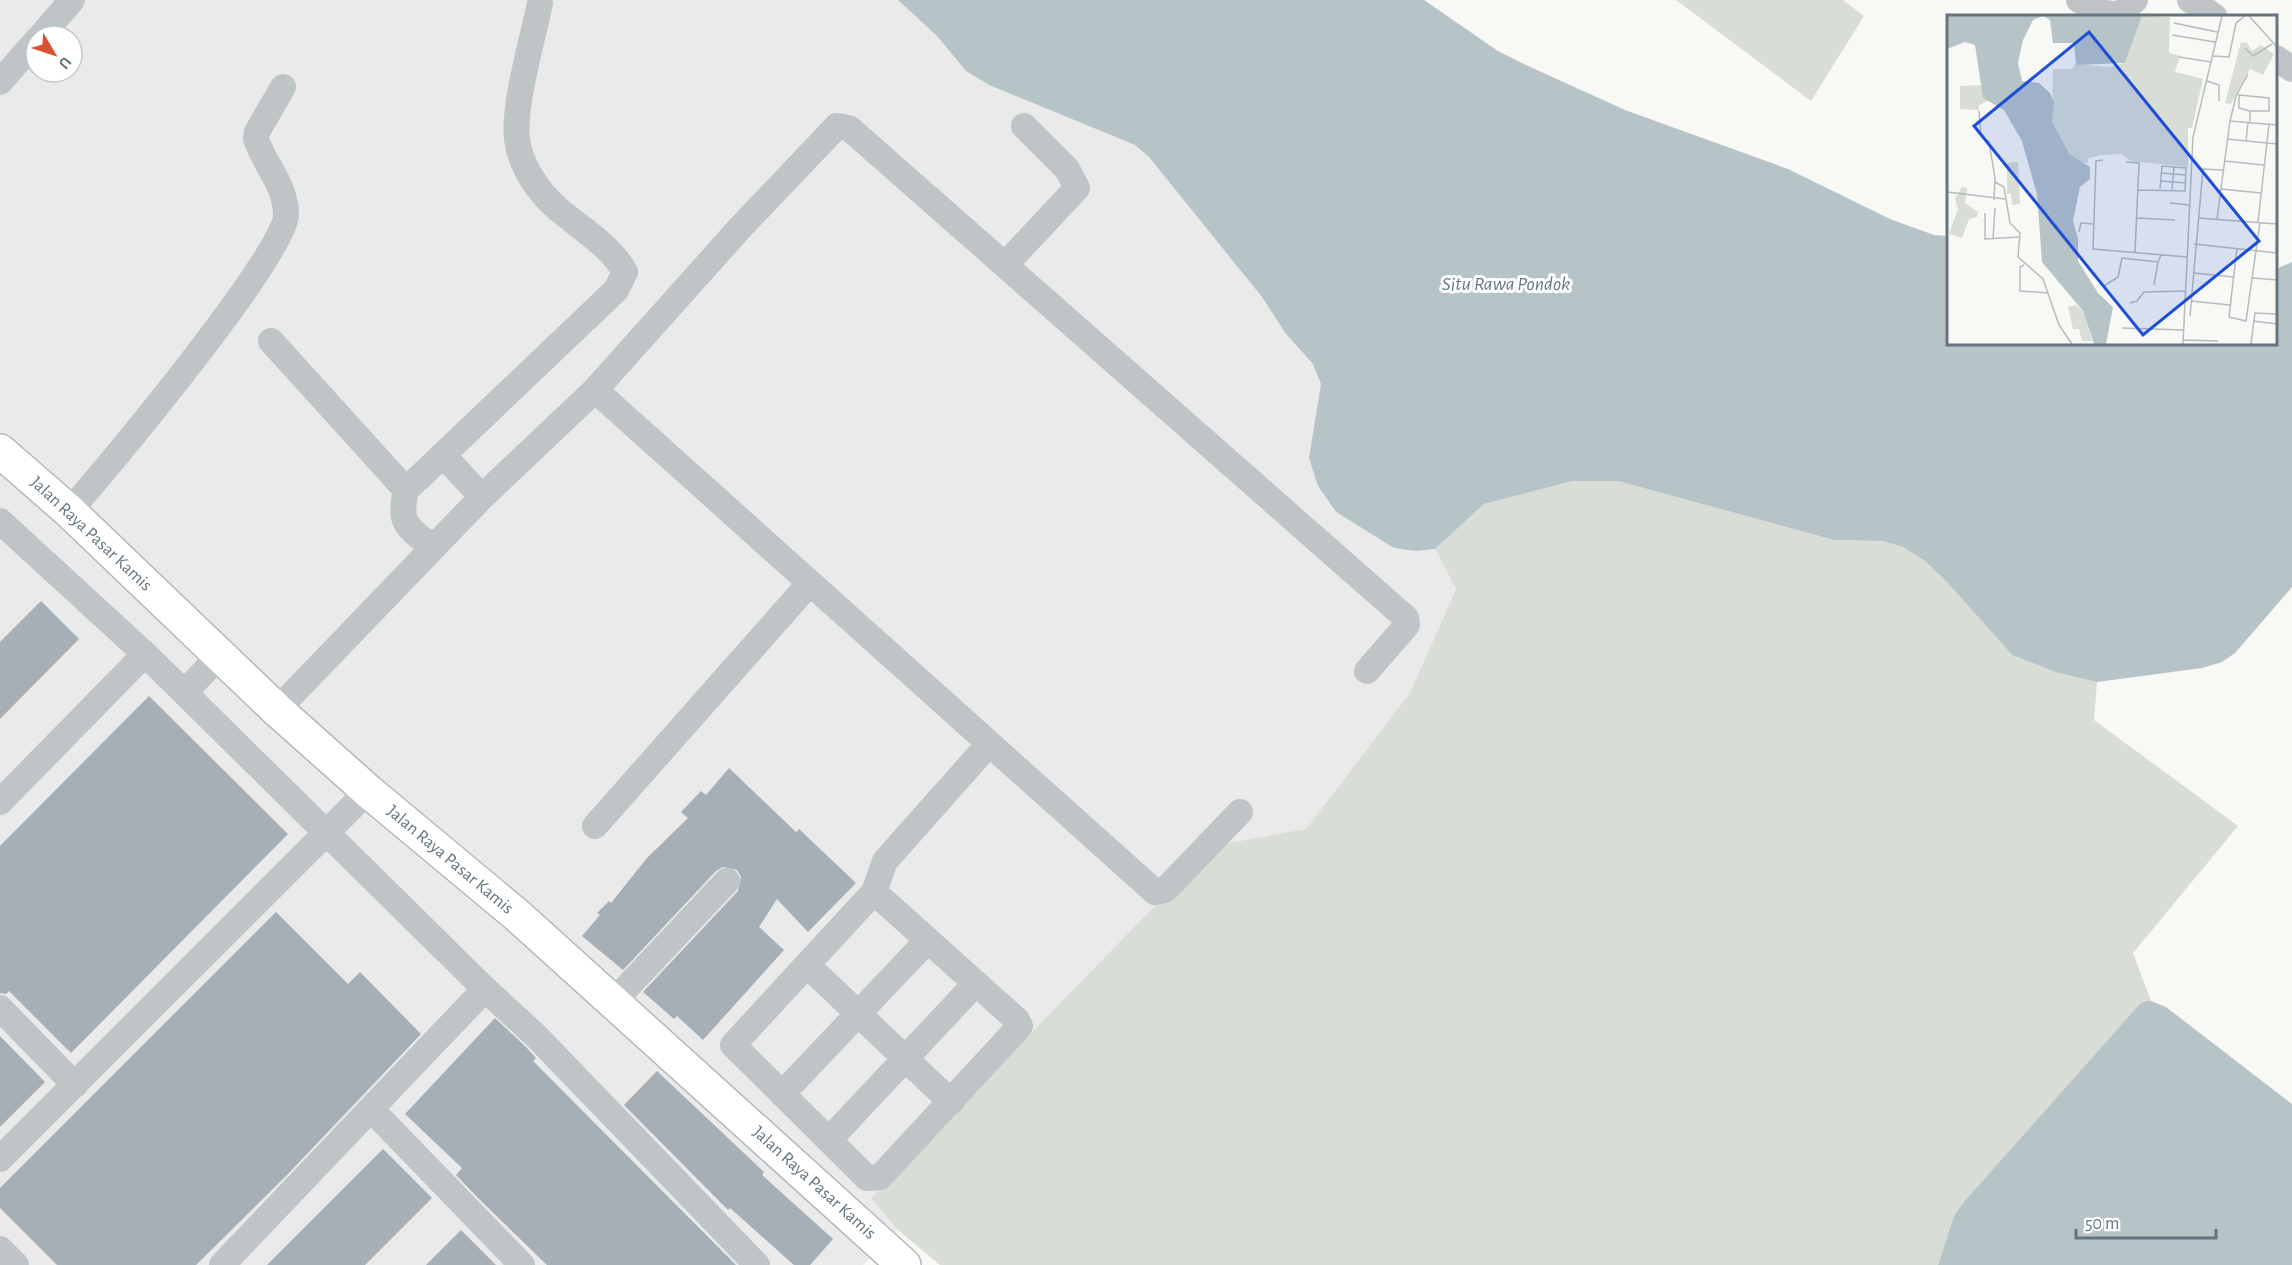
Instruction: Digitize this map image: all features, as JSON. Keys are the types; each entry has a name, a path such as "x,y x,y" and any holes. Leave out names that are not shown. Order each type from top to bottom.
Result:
{"main road":[{"name":"Jalan Raya Pasar Kamis","path":"0,451 69,511 277,710 368,791 510,909 614,1001 904,1265"}],"lane":[{"path":"51,24 72,0"},
{"path":"2079,0 2100,12 2119,15 2135,0"},
{"path":"2190,0 2212,15"},
{"path":"432,547 406,525 401,510 406,490 616,291 625,272 604,249 546,200 534,184 517,141 517,121 540,3"},
{"path":"0,82 24,55"},
{"path":"2277,59 2292,69"},
{"path":"69,511 237,302 282,234 286,216 283,192 256,140 257,132 284,87"},
{"path":"277,710 482,496 595,390 739,229 837,126 849,128 1406,618 1407,625 1367,671"},
{"path":"1005,265 1077,188 1067,169 1024,126"},
{"path":"271,341 406,490"},
{"path":"595,390 808,584 1155,892 1165,890 1240,812"},
{"path":"443,455 482,496"},
{"path":"0,520 185,692 485,989 536,1036 757,1265"},
{"path":"595,826 808,584"},
{"path":"0,802 145,654"},
{"path":"185,692 220,655"},
{"path":"874,892 976,982 1017,1020 1020,1026 951,1102 879,1177 874,1179 867,1178 733,1045 874,892 885,861 989,744"},
{"path":"0,1159 368,791"},
{"path":"614,1001 727,881"},
{"path":"782,1094 927,941"},
{"path":"807,965 951,1102"},
{"path":"829,1140 976,982"},
{"path":"222,1265 485,989"},
{"path":"0,1008 75,1085"},
{"path":"371,1109 522,1265"},
{"path":"0,1250 16,1265"}],"shaded area":[{"path":"0,0 898,0 937,36 966,71 989,85 1135,145 1149,157 1262,297 1286,334 1313,364 1321,384 1319,400 1336,512 1394,548 1416,551 1435,549 1456,589 1410,693 1306,829 1213,847 872,1198 898,1230 863,1265 0,1265"},
{"path":"1676,0 1843,0 1864,16 1811,101"},
{"path":"1597,479 1618,481 1834,540 1882,541 1903,547 1925,561 1947,582 2012,655 2058,673 2097,682 2094,720 2238,826 2133,953 2151,1001 2146,1001 1963,1203 1954,1216 1938,1265 940,1265 898,1230 871,1198 1213,846 1306,829 1410,693 1456,589 1435,549 1484,504 1573,481"}],"water":[{"name":"Situ Rawa Pondok","path":"898,0 1424,0 1498,51 1625,110 1788,169 1890,219 1934,235 1947,236 1947,345 2277,345 2277,269 2292,262 2292,587 2235,653 2222,662 2202,668 2097,682 2058,673 2012,655 1947,582 1925,561 1903,547 1882,541 1834,540 1618,481 1573,481 1484,504 1435,549 1416,551 1394,548 1336,512 1318,486 1309,458 1321,384 1313,364 1286,334 1262,297 1149,157 1135,145 989,85 966,71 937,36"},
{"path":"2146,1001 2166,1007 2292,1104 2292,1265 1938,1265 1954,1216 1963,1203 2139,1005"}],"building":[{"path":"41,601 79,639 0,719 0,642"},
{"path":"149,696 288,834 71,1053 9,991 6,994 0,993 0,846"},
{"path":"729,768 796,832 799,829 856,883 808,932 777,899 759,927 784,950 703,1040 677,1016 674,1019 643,992 738,891 741,877 737,870 723,867 716,871 623,970 582,936 600,915 597,913 609,901 611,903 647,858 688,818 681,812 701,791 706,795"},
{"path":"276,912 348,984 360,972 421,1034 287,1175 196,1265 57,1265 0,1208 0,1188"},
{"path":"495,1018 536,1058 533,1061 736,1265 547,1265 479,1199 456,1175 462,1168 405,1114"},
{"path":"0,1036 45,1082 0,1127"},
{"path":"657,1071 764,1172 762,1175 833,1239 810,1265 794,1265 730,1208 728,1210 624,1105"},
{"path":"383,1149 432,1198 365,1265 267,1265"},
{"path":"461,1230 496,1265 426,1265"}]}
